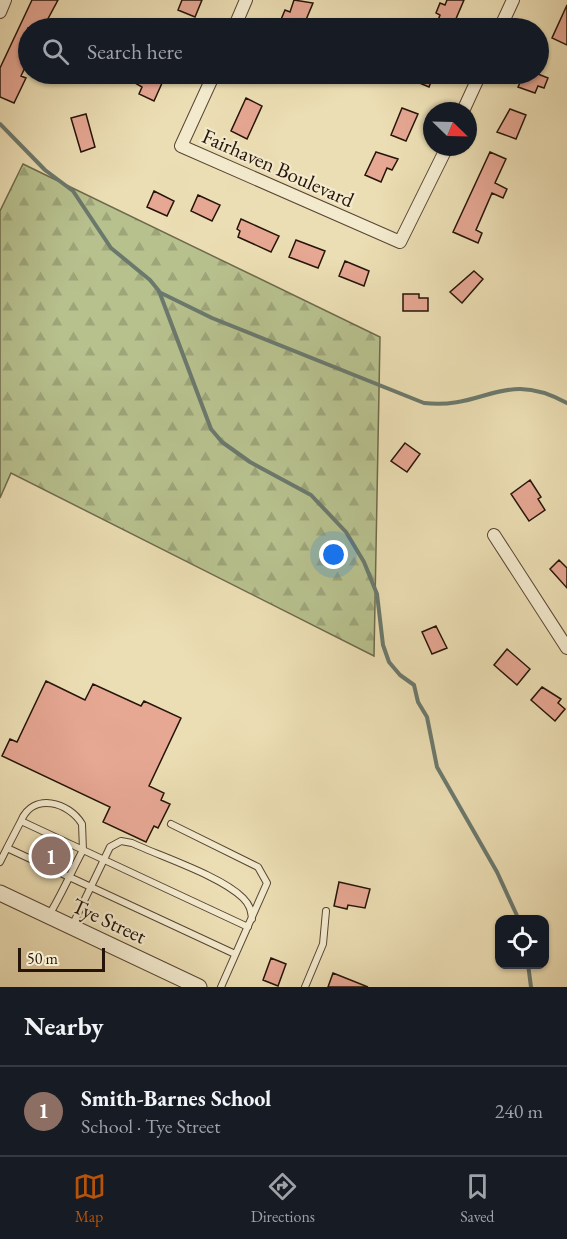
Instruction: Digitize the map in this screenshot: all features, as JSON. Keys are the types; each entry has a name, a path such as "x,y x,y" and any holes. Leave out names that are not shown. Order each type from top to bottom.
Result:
{"street":[{"path":"0,12 5,0"},
{"path":"238,18 246,0"},
{"path":"505,18 513,0"},
{"name":"Fairhaven Boulevard","path":"209,84 181,146 400,242 443,156"},
{"path":"467,102 475,84"},
{"path":"494,535 567,648"},
{"name":"Tye Street","path":"0,893 200,987"}],"lane":[{"path":"0,862 23,815 37,805 58,804 66,807 82,824 83,850 49,916"},
{"path":"21,821 248,927"},
{"path":"171,824 258,867 267,883 221,987"},
{"path":"72,927 103,859 110,847 121,842 132,843 227,887 243,898 251,908 252,919"},
{"path":"7,848 235,954"},
{"path":"305,987 323,944 326,911"}],"green space":[{"path":"23,164 380,337 374,656 11,473 0,498 0,211"}],"building":[{"path":"32,0 58,0 48,18 24,18"},
{"path":"182,0 202,0 195,17 178,10"},
{"path":"294,0 313,3 307,18 282,18 285,10 290,12"},
{"path":"447,0 464,0 456,18 439,18 440,15 436,13 440,3 445,5"},
{"path":"567,5 567,45 552,38"},
{"path":"18,30 18,84 23,84 14,103 0,97 0,68"},
{"path":"137,84 162,84 154,101 139,94 142,87"},
{"path":"519,84 546,84 544,88 538,86 535,93 518,87"},
{"path":"246,98 262,106 247,139 231,131"},
{"path":"402,108 418,114 406,141 391,135"},
{"path":"510,109 526,115 516,139 497,132"},
{"path":"86,114 95,147 81,152 71,118"},
{"path":"376,152 398,159 392,170 387,168 381,182 365,175"},
{"path":"490,152 506,159 495,183 507,189 503,198 492,193 476,230 482,233 478,243 453,232"},
{"path":"154,191 174,201 167,216 147,207"},
{"path":"198,195 220,205 212,221 191,211"},
{"path":"241,219 279,236 271,252 238,237 240,231 237,229"},
{"path":"296,240 325,251 318,268 289,257"},
{"path":"345,261 369,271 364,286 339,276"},
{"path":"474,271 483,279 462,303 450,292"},
{"path":"403,294 419,294 419,298 428,298 428,311 403,311"},
{"path":"405,443 420,454 407,472 391,461"},
{"path":"530,480 541,497 538,499 545,510 529,521 511,494"},
{"path":"559,560 567,568 567,588 550,569"},
{"path":"436,626 447,648 432,654 422,632"},
{"path":"507,649 530,669 517,685 494,665"},
{"path":"46,681 85,700 93,684 141,706 144,701 181,718 149,786 164,793 161,800 170,804 158,828 154,826 146,842 103,822 110,807 2,756 10,739 17,742"},
{"path":"542,687 561,699 558,703 565,709 555,721 531,700"},
{"path":"339,882 370,889 365,908 348,905 347,909 334,906"},
{"path":"271,958 286,964 278,986 263,980"},
{"path":"333,973 368,987 328,987"}],"waterway":[{"path":"0,124 45,170 73,191 111,248 150,280 159,291 211,429 222,442 250,462 311,495 346,532 364,562 377,594 383,645 389,662 400,675 414,685 418,702 427,717 437,767 497,872 517,915"},
{"path":"159,292 212,318 424,403 445,404 510,389 527,389 545,393 567,403"},
{"path":"529,969 531,987"}],"place":[{"name":"Smith-Barnes School","path":"51,856"}]}
